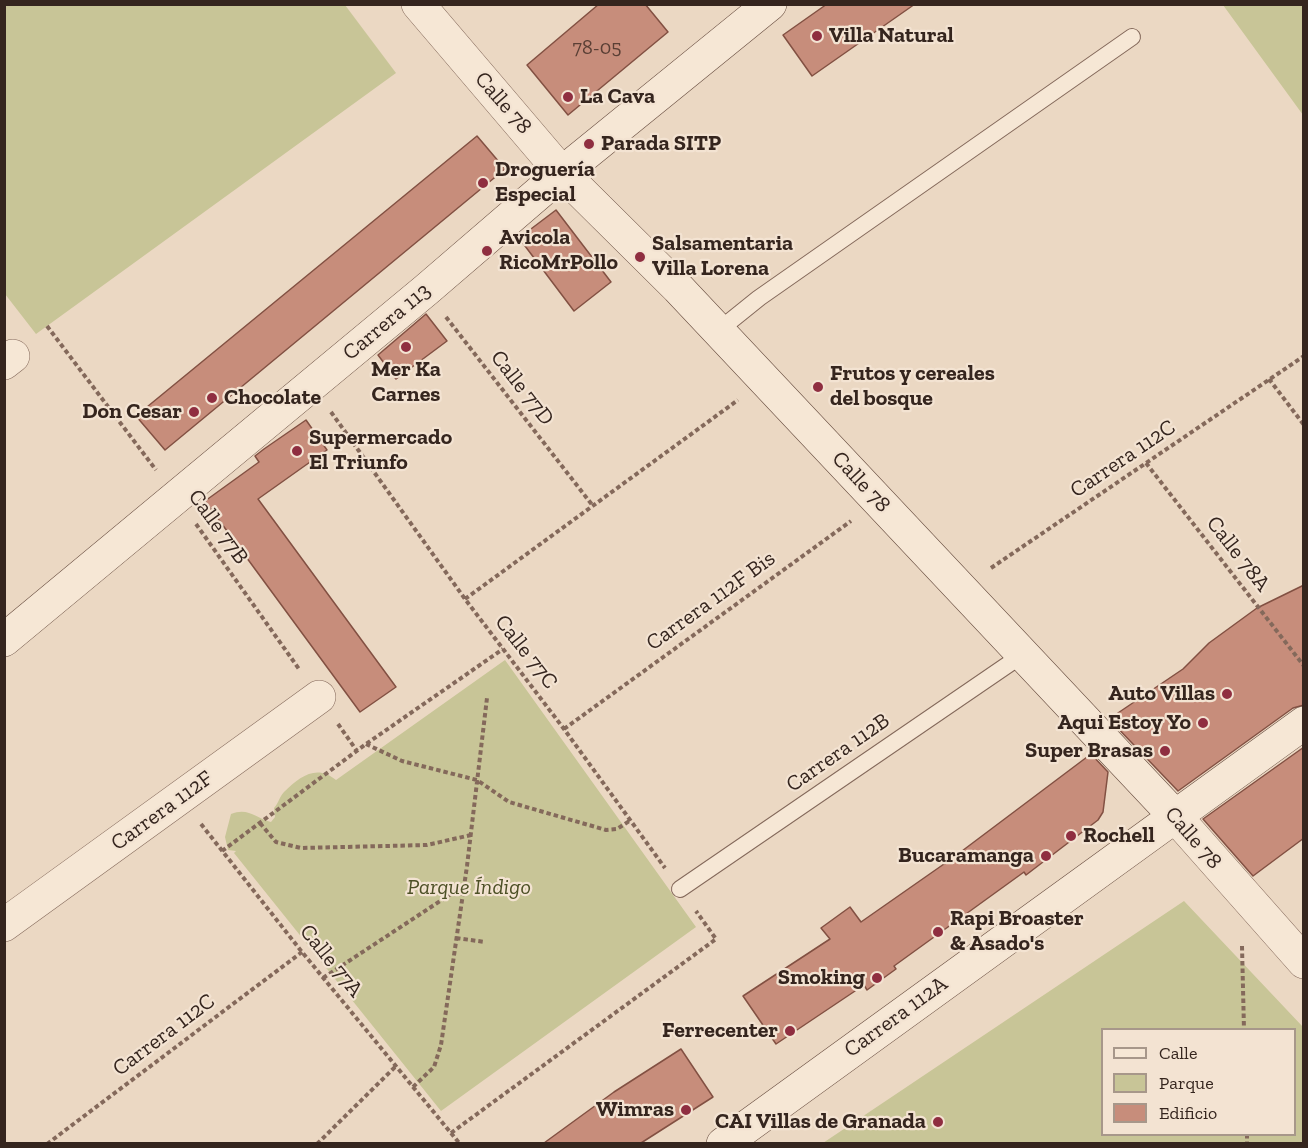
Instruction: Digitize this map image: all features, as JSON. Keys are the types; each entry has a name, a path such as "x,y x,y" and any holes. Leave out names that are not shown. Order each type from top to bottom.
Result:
{"street":[{"name":"Calle 78","path":"418,4 562,173 765,380 1174,815 1304,962"},
{"name":"Carrera 113","path":"4,640 426,290 562,173 770,4"},
{"name":"Carrera 112F","path":"4,925 319,697"},
{"name":"Carrera 112A","path":"723,1143 1304,723"}],"lane":[{"path":"718,331 759,298 1131,37"},
{"name":"Carrera 112B","path":"680,889 1022,655"}],"path":[{"name":"Calle 77D","path":"426,290 593,506"},
{"name":"Calle 77B","path":"47,326 176,497 357,751"},
{"name":"Carrera 112C","path":"961,589 1304,356"},
{"path":"1269,379 1304,425"},
{"path":"465,599 765,380"},
{"name":"Calle 77C","path":"311,385 465,599 564,729 716,939 451,1133"},
{"name":"Calle 78A","path":"1146,463 1304,666"},
{"name":"Carrera 112F Bis","path":"564,729 878,501"},
{"path":"222,851 366,744 503,649"},
{"path":"413,1087 431,1072 439,1054 471,835 487,698"},
{"path":"366,744 402,761 477,780 509,801 606,830 617,829 631,820"},
{"name":"Calle 77A","path":"180,798 323,978 460,1143"},
{"path":"260,823 276,842 301,848 427,845 471,835"},
{"path":"323,978 464,886"},
{"path":"1240,892 1244,1028"},
{"path":"456,938 484,942"},
{"name":"Carrera 112C","path":"47,1143 302,952"},
{"path":"317,1143 396,1066"}],"green space":[{"path":"5,4 345,5 396,73 36,334 5,294"},
{"path":"1223,5 1303,5 1303,115"},
{"name":"Parque Índigo","path":"505,660 696,927 441,1111 234,853 236,851 228,850 225,837 231,814 247,812 271,822 275,817 274,808 281,796 296,781 315,773 329,775 336,780"},
{"path":"1184,901 1303,1027 1303,1143 823,1143"}],"building":[{"path":"599,4 645,4 668,32 568,115 527,65"},
{"path":"827,4 915,4 812,76 783,35"},
{"path":"477,136 505,169 165,450 136,416"},
{"path":"556,210 611,282 574,311 519,238"},
{"path":"426,314 447,341 396,379 378,355"},
{"path":"306,420 327,450 258,499 396,687 360,712 205,501 259,462 255,456"},
{"path":"1304,585 1304,705 1293,708 1178,791 1109,719 1183,669 1209,643 1257,608"},
{"path":"1304,747 1304,838 1253,876 1203,819"},
{"path":"1091,754 1108,772 1103,812 1098,820 1026,875 1024,872 894,966 896,969 867,990 864,985 776,1044 743,996 830,939 821,928 850,907 861,922 954,857"},
{"path":"681,1049 713,1097 641,1143 544,1143 614,1092"}],"place":[{"name":"Villa Natural","path":"817,36"},
{"name":"La Cava","path":"568,97"},
{"name":"Parada SITP","path":"589,144"},
{"name":"Droguería Especial","path":"483,183"},
{"name":"Avicola RicoMrPollo","path":"487,251"},
{"name":"Salsamentaria Villa Lorena","path":"640,257"},
{"name":"Mer Ka Carnes","path":"406,347"},
{"name":"Frutos y cereales del bosque","path":"818,387"},
{"name":"Chocolate","path":"212,398"},
{"name":"Don Cesar","path":"194,412"},
{"name":"Supermercado El Triunfo","path":"297,451"},
{"name":"Auto Villas","path":"1227,694"},
{"name":"Aqui Estoy Yo","path":"1203,723"},
{"name":"Super Brasas","path":"1165,751"},
{"name":"Rochell","path":"1071,836"},
{"name":"Bucaramanga","path":"1046,856"},
{"name":"Rapi Broaster & Asado's","path":"938,932"},
{"name":"Smoking","path":"877,978"},
{"name":"Ferrecenter","path":"790,1031"},
{"name":"Wimras","path":"686,1110"},
{"name":"CAI Villas de Granada","path":"938,1122"}]}
